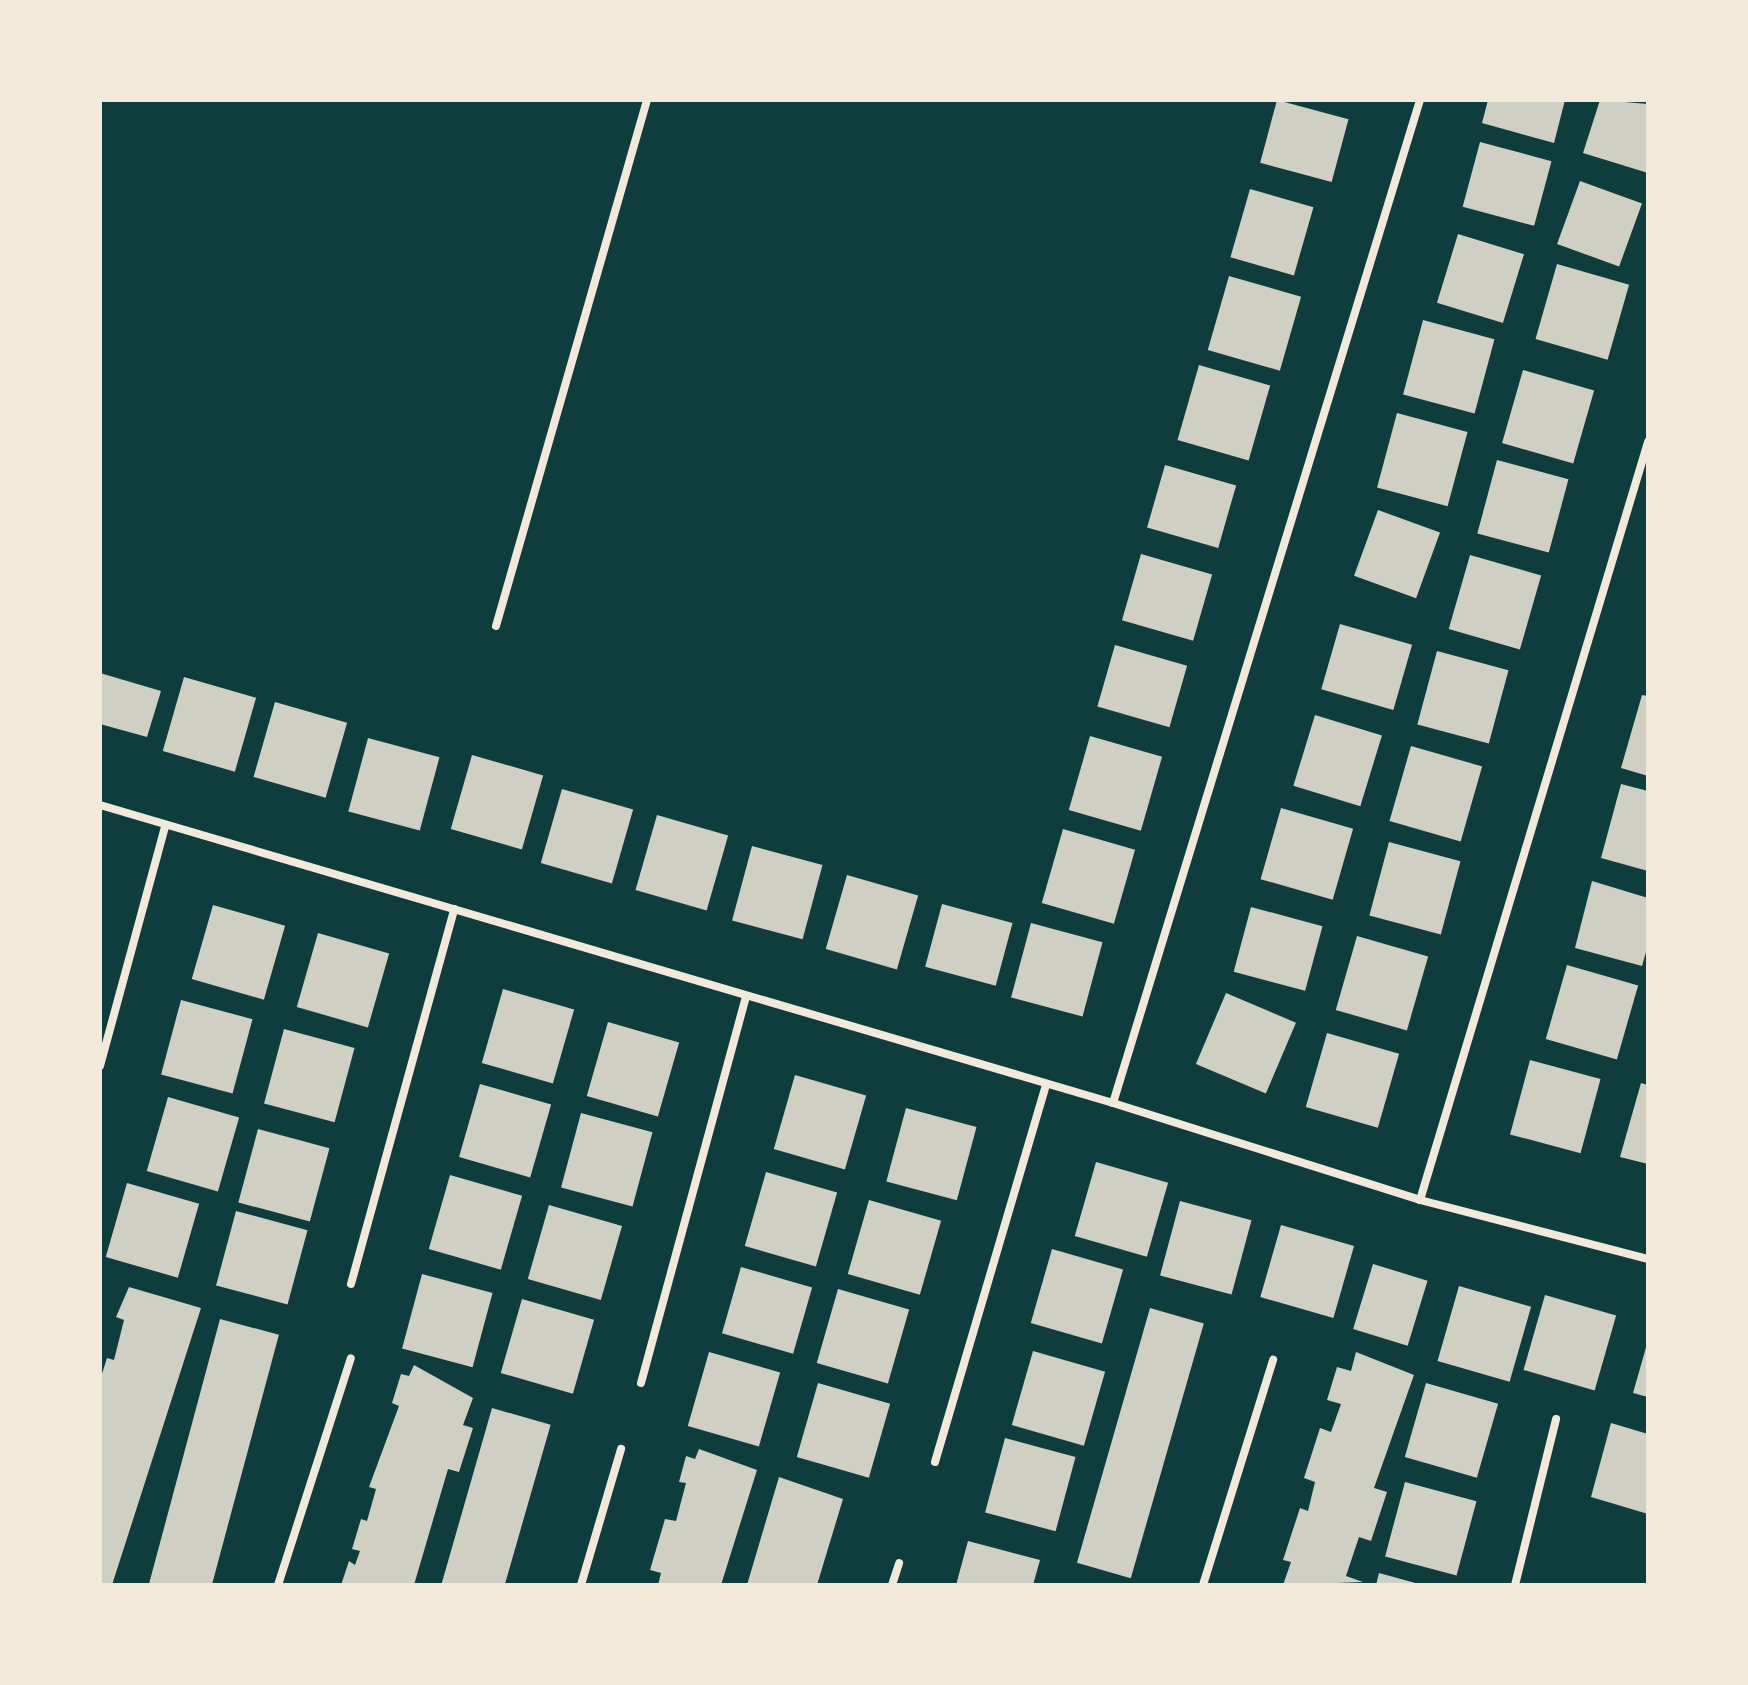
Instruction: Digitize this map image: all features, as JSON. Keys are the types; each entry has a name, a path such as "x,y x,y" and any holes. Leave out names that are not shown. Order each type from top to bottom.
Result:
{"street":[{"path":"496,626 647,100"},
{"path":"1113,1103 1420,100"},
{"path":"1420,1200 1648,442"},
{"path":"100,805 1113,1103 1420,1200 1648,1259"},
{"path":"100,1066 165,826"},
{"path":"351,1284 454,909"},
{"path":"641,1383 746,996"},
{"path":"935,1462 1046,1084"},
{"path":"278,1585 351,1358"},
{"path":"1203,1585 1273,1360"},
{"path":"1515,1585 1556,1419"},
{"path":"581,1585 621,1449"},
{"path":"892,1585 899,1563"}],"building":[{"path":"1277,100 1348,119 1332,182 1260,163"},
{"path":"1488,100 1565,100 1554,143 1482,123"},
{"path":"1600,100 1648,104 1648,173 1583,153"},
{"path":"1480,142 1551,161 1534,226 1463,207"},
{"path":"1580,181 1642,204 1619,267 1557,244"},
{"path":"1250,189 1313,207 1294,275 1230,257"},
{"path":"1458,234 1524,254 1503,323 1437,303"},
{"path":"1557,264 1629,285 1608,360 1536,339"},
{"path":"1229,276 1301,297 1280,371 1208,350"},
{"path":"1423,320 1494,339 1475,414 1403,394"},
{"path":"1199,365 1270,385 1249,460 1178,440"},
{"path":"1523,370 1594,390 1573,463 1502,443"},
{"path":"1397,413 1468,432 1448,506 1377,487"},
{"path":"1497,460 1568,479 1549,553 1477,533"},
{"path":"1165,465 1236,485 1218,548 1147,527"},
{"path":"1378,510 1440,533 1416,598 1354,576"},
{"path":"1141,554 1212,574 1193,641 1122,620"},
{"path":"1470,555 1541,575 1520,649 1449,629"},
{"path":"1340,624 1412,645 1393,710 1321,689"},
{"path":"1115,645 1187,666 1169,727 1097,707"},
{"path":"1437,651 1508,670 1489,744 1417,724"},
{"path":"100,673 161,691 147,737 100,724"},
{"path":"184,677 256,698 235,772 163,751"},
{"path":"1642,695 1648,696 1648,776 1621,768"},
{"path":"275,702 347,723 326,798 254,777"},
{"path":"1315,715 1382,735 1360,806 1293,786"},
{"path":"1090,736 1162,757 1141,831 1069,810"},
{"path":"368,738 439,757 420,831 348,811"},
{"path":"1411,746 1482,766 1461,841 1390,821"},
{"path":"472,755 543,775 522,849 451,829"},
{"path":"1621,784 1648,791 1648,871 1601,858"},
{"path":"562,789 633,809 612,883 541,863"},
{"path":"1281,808 1353,829 1333,900 1261,879"},
{"path":"657,815 728,835 707,910 636,890"},
{"path":"1063,829 1135,850 1114,924 1042,903"},
{"path":"1389,842 1460,861 1441,935 1369,915"},
{"path":"752,846 823,865 803,939 732,920"},
{"path":"847,875 918,895 897,969 826,949"},
{"path":"1592,881 1648,898 1648,945 1642,966 1575,948"},
{"path":"942,904 1013,923 996,986 925,967"},
{"path":"213,905 285,926 264,1000 192,979"},
{"path":"1251,907 1322,926 1305,991 1234,972"},
{"path":"1031,923 1102,942 1083,1017 1011,997"},
{"path":"318,933 389,953 368,1027 297,1007"},
{"path":"1357,936 1428,956 1407,1030 1336,1010"},
{"path":"1567,965 1638,985 1617,1059 1546,1039"},
{"path":"503,989 574,1009 553,1083 482,1063"},
{"path":"1226,993 1296,1023 1266,1094 1196,1064"},
{"path":"181,1000 252,1019 233,1094 161,1074"},
{"path":"608,1022 679,1042 658,1116 587,1096"},
{"path":"284,1029 355,1048 335,1122 264,1103"},
{"path":"1327,1033 1399,1054 1378,1128 1306,1107"},
{"path":"1530,1060 1601,1079 1581,1153 1510,1134"},
{"path":"795,1075 866,1095 845,1169 774,1149"},
{"path":"1641,1083 1648,1085 1648,1164 1620,1157"},
{"path":"480,1084 551,1104 530,1177 459,1157"},
{"path":"168,1097 239,1117 218,1191 147,1171"},
{"path":"906,1108 977,1127 957,1200 886,1181"},
{"path":"581,1113 652,1132 633,1207 561,1187"},
{"path":"258,1129 329,1148 310,1222 238,1202"},
{"path":"1096,1162 1168,1183 1147,1257 1075,1236"},
{"path":"766,1172 837,1192 816,1266 745,1246"},
{"path":"450,1175 522,1196 501,1270 429,1249"},
{"path":"127,1183 199,1204 178,1278 106,1257"},
{"path":"869,1200 941,1221 920,1295 848,1274"},
{"path":"1180,1201 1251,1220 1232,1295 1160,1275"},
{"path":"549,1205 622,1226 601,1300 528,1279"},
{"path":"236,1211 307,1230 288,1305 216,1285"},
{"path":"1281,1225 1354,1246 1333,1318 1260,1297"},
{"path":"1052,1249 1123,1269 1102,1343 1031,1323"},
{"path":"1373,1264 1428,1281 1408,1346 1353,1329"},
{"path":"741,1267 812,1287 793,1354 722,1333"},
{"path":"422,1274 493,1293 473,1367 402,1348"},
{"path":"1459,1286 1531,1307 1510,1382 1438,1361"},
{"path":"129,1287 201,1308 112,1585 100,1585 100,1380 107,1358 114,1360 124,1320 116,1317"},
{"path":"838,1289 909,1309 888,1383 817,1363"},
{"path":"1545,1295 1616,1315 1595,1390 1524,1370"},
{"path":"522,1299 594,1320 573,1394 501,1373"},
{"path":"1150,1308 1204,1323 1131,1578 1077,1563"},
{"path":"220,1319 279,1335 212,1585 149,1585"},
{"path":"1648,1344 1648,1397 1633,1393"},
{"path":"1033,1351 1105,1372 1084,1446 1012,1425"},
{"path":"709,1352 780,1372 759,1446 688,1426"},
{"path":"1356,1352 1414,1375 1374,1488 1387,1492 1371,1541 1359,1537 1346,1576 1363,1582 1283,1585 1291,1562 1283,1560 1300,1508 1308,1511 1315,1482 1304,1478 1320,1428 1331,1432 1341,1404 1327,1400 1337,1367 1351,1371"},
{"path":"414,1365 473,1398 463,1425 473,1428 459,1472 448,1469 414,1585 341,1585 349,1561 355,1565 360,1551 352,1549 361,1519 367,1521 376,1489 369,1487 399,1406 392,1403 401,1374 409,1376"},
{"path":"818,1383 890,1404 869,1478 797,1457"},
{"path":"1426,1383 1498,1404 1477,1478 1405,1457"},
{"path":"492,1408 551,1425 505,1585 441,1585"},
{"path":"1611,1423 1648,1434 1648,1514 1591,1497"},
{"path":"1005,1438 1076,1457 1056,1531 985,1512"},
{"path":"699,1449 757,1470 721,1585 658,1585 661,1573 650,1570 665,1519 676,1521 686,1483 679,1482 686,1456 695,1459"},
{"path":"779,1477 843,1499 817,1585 747,1585"},
{"path":"1405,1482 1476,1501 1457,1576 1385,1556"},
{"path":"968,1541 1040,1560 1033,1585 956,1585"},
{"path":"1379,1573 1419,1584 1419,1585 1376,1585"}]}
